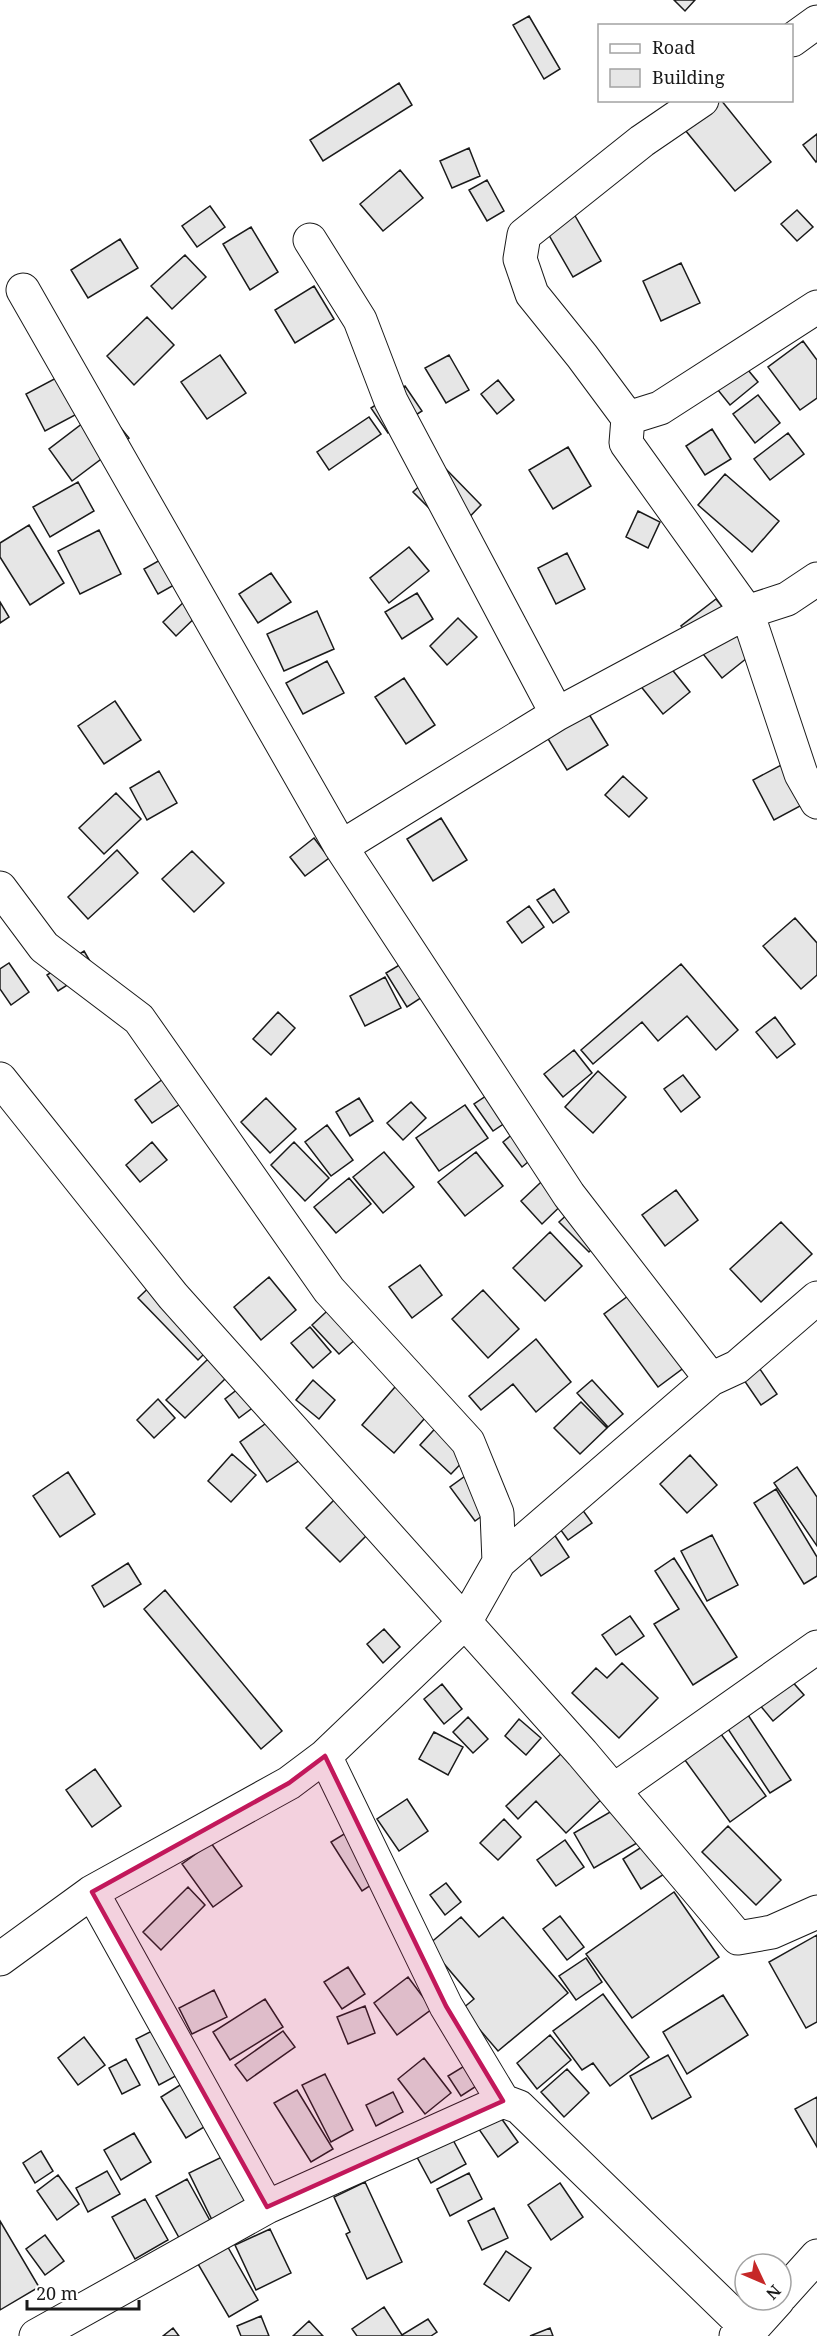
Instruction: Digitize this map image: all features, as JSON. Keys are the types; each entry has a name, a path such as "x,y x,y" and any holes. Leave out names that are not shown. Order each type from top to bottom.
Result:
{"street":[{"path":"793,39 817,22"},
{"path":"699,102 642,141 524,235 520,259 532,294 628,418 626,443 747,612 801,774 817,802"},
{"path":"310,240 360,320 391,401 557,714"},
{"path":"23,290 342,847 568,1195 711,1379"},
{"path":"628,418 660,408 817,307"},
{"path":"342,847 557,714 747,612 787,599 817,579"},
{"path":"0,888 44,947 139,1019 329,1290 468,1442 497,1513 499,1562"},
{"path":"0,1079 173,1296 614,1790 738,1938 772,1932 817,1912"},
{"path":"0,1959 93,1892 289,1783 325,1756 465,1622 499,1562 711,1379 737,1367 817,1298"},
{"path":"614,1790 817,1647"},
{"path":"325,1756 446,2006 503,2101 519,2107 743,2334 766,2312"},
{"path":"93,1892 267,2206"},
{"path":"36,2336 267,2206 503,2101"},
{"path":"793,2283 817,2256"}],"highlighted area":[{"path":"325,1756 446,2006 503,2101 267,2207 92,1892 289,1783"}],"building":[{"path":"674,0 695,0 685,11"},
{"path":"529,16 560,69 544,79 513,25"},
{"path":"399,83 412,105 323,161 310,140"},
{"path":"687,102 723,102 771,162 735,191 672,114"},
{"path":"817,134 817,161 816,162 803,145"},
{"path":"469,148 480,176 452,188 440,161"},
{"path":"400,170 423,198 383,231 360,204"},
{"path":"487,180 504,211 487,221 469,190"},
{"path":"210,206 225,227 197,247 182,226"},
{"path":"797,210 813,227 797,241 781,224"},
{"path":"574,214 601,261 573,277 546,230"},
{"path":"251,227 278,272 250,290 223,244"},
{"path":"120,239 138,268 88,298 71,270"},
{"path":"185,255 206,277 172,309 151,286"},
{"path":"681,263 700,303 661,321 643,281"},
{"path":"314,286 334,319 295,343 275,310"},
{"path":"147,317 174,345 134,385 107,356"},
{"path":"803,341 817,360 817,398 800,410 768,367"},
{"path":"220,355 246,393 207,419 181,382"},
{"path":"449,355 469,390 446,403 425,368"},
{"path":"738,358 758,382 730,405 710,380"},
{"path":"58,377 77,414 45,431 26,394"},
{"path":"498,380 514,400 497,414 481,394"},
{"path":"405,386 422,411 388,433 371,408"},
{"path":"758,395 780,423 755,443 733,414"},
{"path":"104,407 129,438 72,481 49,449"},
{"path":"369,417 381,434 329,470 317,452"},
{"path":"712,429 731,459 705,475 686,446"},
{"path":"788,433 804,454 770,480 754,459"},
{"path":"568,447 591,486 553,509 529,470"},
{"path":"442,465 481,505 454,533 413,492"},
{"path":"725,474 779,521 752,552 698,505"},
{"path":"78,482 94,511 50,537 33,507"},
{"path":"638,511 660,522 648,548 626,537"},
{"path":"29,525 64,583 30,605 0,557 0,543"},
{"path":"99,530 121,574 80,594 58,551"},
{"path":"409,547 429,571 389,603 370,578"},
{"path":"567,553 585,589 556,604 538,568"},
{"path":"169,555 183,580 158,594 144,569"},
{"path":"271,573 291,602 258,623 239,594"},
{"path":"417,593 433,619 402,639 385,612"},
{"path":"190,596 203,610 176,636 163,622"},
{"path":"716,599 757,650 722,678 681,626"},
{"path":"0,602 9,617 0,623"},
{"path":"317,611 334,649 284,671 267,634"},
{"path":"458,618 477,637 447,665 430,646"},
{"path":"662,657 690,692 663,714 635,679"},
{"path":"327,661 344,693 303,714 286,683"},
{"path":"404,678 435,725 406,744 375,697"},
{"path":"579,698 608,745 567,770 539,724"},
{"path":"115,701 141,740 104,764 78,726"},
{"path":"804,753 817,797 774,820 753,780"},
{"path":"159,771 177,803 147,820 130,788"},
{"path":"623,776 647,798 629,817 605,795"},
{"path":"116,793 141,819 104,854 79,828"},
{"path":"441,818 467,860 433,881 407,839"},
{"path":"314,838 329,858 305,876 290,857"},
{"path":"117,850 138,873 88,919 68,897"},
{"path":"192,851 224,883 194,912 162,879"},
{"path":"554,889 569,912 553,923 537,900"},
{"path":"529,906 544,927 522,943 507,922"},
{"path":"795,918 817,943 817,975 801,989 763,946"},
{"path":"84,951 94,968 58,991 47,975"},
{"path":"416,955 436,988 407,1007 386,973"},
{"path":"9,963 29,992 11,1005 0,989 0,969"},
{"path":"681,964 738,1030 716,1050 687,1016 658,1041 642,1022 593,1064 581,1050"},
{"path":"385,977 401,1008 365,1026 350,996"},
{"path":"278,1012 295,1028 271,1055 253,1039"},
{"path":"775,1017 795,1044 777,1058 756,1032"},
{"path":"574,1050 592,1073 563,1097 544,1074"},
{"path":"598,1071 626,1097 593,1133 565,1107"},
{"path":"683,1075 700,1097 681,1112 664,1089"},
{"path":"163,1079 180,1104 152,1123 135,1100"},
{"path":"498,1088 517,1115 493,1131 474,1104"},
{"path":"266,1098 296,1129 270,1153 241,1122"},
{"path":"359,1098 373,1121 350,1136 336,1112"},
{"path":"411,1102 426,1118 403,1140 387,1123"},
{"path":"465,1105 488,1138 439,1171 416,1138"},
{"path":"526,1123 546,1147 522,1167 503,1142"},
{"path":"327,1125 353,1160 331,1176 305,1142"},
{"path":"152,1142 167,1160 140,1182 126,1165"},
{"path":"294,1142 329,1178 305,1201 271,1165"},
{"path":"384,1152 414,1187 383,1213 353,1177"},
{"path":"476,1152 503,1186 465,1216 438,1182"},
{"path":"557,1167 578,1189 542,1224 521,1201"},
{"path":"349,1178 371,1204 336,1233 314,1207"},
{"path":"676,1190 698,1220 665,1246 642,1215"},
{"path":"584,1199 612,1229 589,1252 559,1222"},
{"path":"781,1222 812,1254 761,1302 730,1269"},
{"path":"550,1232 582,1266 545,1301 513,1268"},
{"path":"420,1265 442,1295 412,1318 389,1287"},
{"path":"160,1277 219,1339 198,1360 138,1298"},
{"path":"269,1277 296,1310 261,1340 234,1307"},
{"path":"483,1290 519,1329 488,1358 452,1319"},
{"path":"628,1296 664,1345 687,1327 705,1352 658,1387 604,1314"},
{"path":"338,1301 365,1331 339,1354 312,1325"},
{"path":"310,1327 331,1352 313,1368 291,1343"},
{"path":"536,1339 571,1382 536,1412 513,1384 481,1410 469,1396"},
{"path":"749,1353 777,1394 761,1405 733,1364"},
{"path":"208,1359 226,1378 185,1418 166,1400"},
{"path":"408,1372 440,1401 394,1453 362,1425"},
{"path":"313,1380 335,1400 319,1419 296,1400"},
{"path":"592,1380 623,1414 608,1427 577,1393"},
{"path":"247,1382 262,1401 239,1418 225,1399"},
{"path":"158,1399 175,1418 154,1438 137,1420"},
{"path":"581,1402 607,1428 580,1454 554,1428"},
{"path":"272,1419 300,1460 267,1482 240,1442"},
{"path":"443,1420 474,1450 451,1474 420,1445"},
{"path":"232,1454 256,1475 231,1502 208,1481"},
{"path":"690,1455 717,1485 687,1513 660,1484"},
{"path":"479,1466 504,1500 475,1521 450,1487"},
{"path":"797,1467 817,1497 817,1546 774,1483"},
{"path":"68,1472 95,1514 60,1537 33,1496"},
{"path":"776,1489 817,1557 817,1576 804,1584 754,1503"},
{"path":"574,1498 592,1523 568,1540 550,1515"},
{"path":"335,1499 369,1533 340,1562 306,1528"},
{"path":"548,1525 569,1557 541,1576 520,1543"},
{"path":"712,1535 738,1585 707,1601 681,1551"},
{"path":"674,1558 737,1657 693,1685 654,1624 679,1609 655,1571"},
{"path":"128,1563 141,1584 104,1607 92,1586"},
{"path":"165,1590 282,1731 261,1749 144,1609"},
{"path":"630,1616 644,1636 616,1655 602,1635"},
{"path":"384,1629 400,1647 383,1663 367,1644"},
{"path":"775,1662 804,1695 773,1721 745,1687"},
{"path":"622,1663 658,1698 619,1738 572,1693 596,1668 607,1678"},
{"path":"442,1684 462,1709 444,1724 424,1699"},
{"path":"748,1715 791,1780 770,1793 728,1729"},
{"path":"468,1717 488,1739 473,1753 453,1732"},
{"path":"519,1719 541,1738 526,1755 505,1736"},
{"path":"718,1730 766,1796 730,1822 682,1756"},
{"path":"434,1732 463,1747 448,1775 419,1759"},
{"path":"565,1750 607,1794 566,1833 536,1801 518,1819 506,1806"},
{"path":"95,1769 121,1806 92,1827 66,1790"},
{"path":"407,1799 428,1831 399,1851 377,1819"},
{"path":"617,1808 637,1843 594,1868 574,1833"},
{"path":"504,1819 521,1837 498,1860 480,1843"},
{"path":"728,1826 781,1880 756,1905 702,1852"},
{"path":"354,1828 385,1876 362,1891 331,1842"},
{"path":"654,1839 672,1869 641,1889 623,1859"},
{"path":"565,1840 584,1867 556,1886 537,1860"},
{"path":"211,1843 242,1886 213,1907 182,1864"},
{"path":"446,1883 461,1902 445,1915 430,1895"},
{"path":"188,1887 205,1905 161,1950 143,1932"},
{"path":"674,1892 719,1957 632,2018 586,1954"},
{"path":"560,1916 584,1947 567,1960 543,1929"},
{"path":"461,1917 479,1937 503,1917 568,1993 498,2051 462,2009 474,1999 428,1945"},
{"path":"817,1935 817,2022 806,2028 769,1962"},
{"path":"586,1958 602,1982 576,2000 559,1976"},
{"path":"348,1967 365,1994 342,2009 324,1982"},
{"path":"408,1977 432,2009 397,2035 374,2003"},
{"path":"214,1990 227,2017 192,2034 179,2008"},
{"path":"603,1994 649,2057 610,2086 593,2063 582,2070 553,2031"},
{"path":"723,1995 748,2035 687,2074 663,2032"},
{"path":"265,1999 283,2027 230,2060 213,2032"},
{"path":"365,2006 375,2033 348,2044 337,2017"},
{"path":"162,2026 185,2071 159,2085 136,2039"},
{"path":"283,2031 295,2047 247,2081 235,2065"},
{"path":"550,2035 571,2060 537,2089 517,2063"},
{"path":"84,2037 105,2065 78,2085 58,2058"},
{"path":"668,2055 691,2097 652,2119 630,2076"},
{"path":"424,2058 451,2093 425,2114 398,2079"},
{"path":"126,2059 140,2085 122,2094 109,2068"},
{"path":"466,2065 478,2085 461,2096 448,2076"},
{"path":"567,2069 589,2093 564,2117 541,2092"},
{"path":"325,2074 353,2130 331,2142 302,2085"},
{"path":"188,2080 214,2121 186,2138 161,2097"},
{"path":"297,2090 333,2149 311,2162 274,2103"},
{"path":"393,2092 403,2112 376,2126 366,2105"},
{"path":"817,2097 817,2147 795,2109"},
{"path":"494,2108 518,2142 498,2157 474,2122"},
{"path":"446,2127 466,2164 431,2183 411,2146"},
{"path":"134,2133 151,2162 121,2180 104,2150"},
{"path":"41,2151 53,2171 35,2183 23,2163"},
{"path":"230,2153 256,2206 215,2226 189,2173"},
{"path":"107,2171 120,2194 88,2212 76,2188"},
{"path":"469,2173 482,2199 450,2216 437,2189"},
{"path":"58,2175 79,2204 57,2220 37,2191"},
{"path":"187,2179 213,2226 182,2243 156,2196"},
{"path":"365,2182 402,2262 367,2279 346,2234 350,2232 334,2197"},
{"path":"560,2183 583,2217 551,2240 528,2205"},
{"path":"145,2199 168,2240 135,2259 112,2217"},
{"path":"494,2208 508,2238 482,2250 468,2221"},
{"path":"0,2221 39,2287 0,2310"},
{"path":"270,2229 291,2273 256,2290 235,2245"},
{"path":"45,2235 64,2261 45,2275 26,2249"},
{"path":"221,2235 258,2300 229,2317 191,2252"},
{"path":"506,2251 531,2268 509,2301 484,2284"},
{"path":"384,2307 402,2335 428,2319 437,2332 431,2336 357,2336 352,2329"},
{"path":"261,2316 269,2336 241,2336 237,2326"},
{"path":"309,2321 323,2336 293,2336"},
{"path":"173,2328 179,2336 163,2336"},
{"path":"550,2328 553,2336 530,2336"}]}
